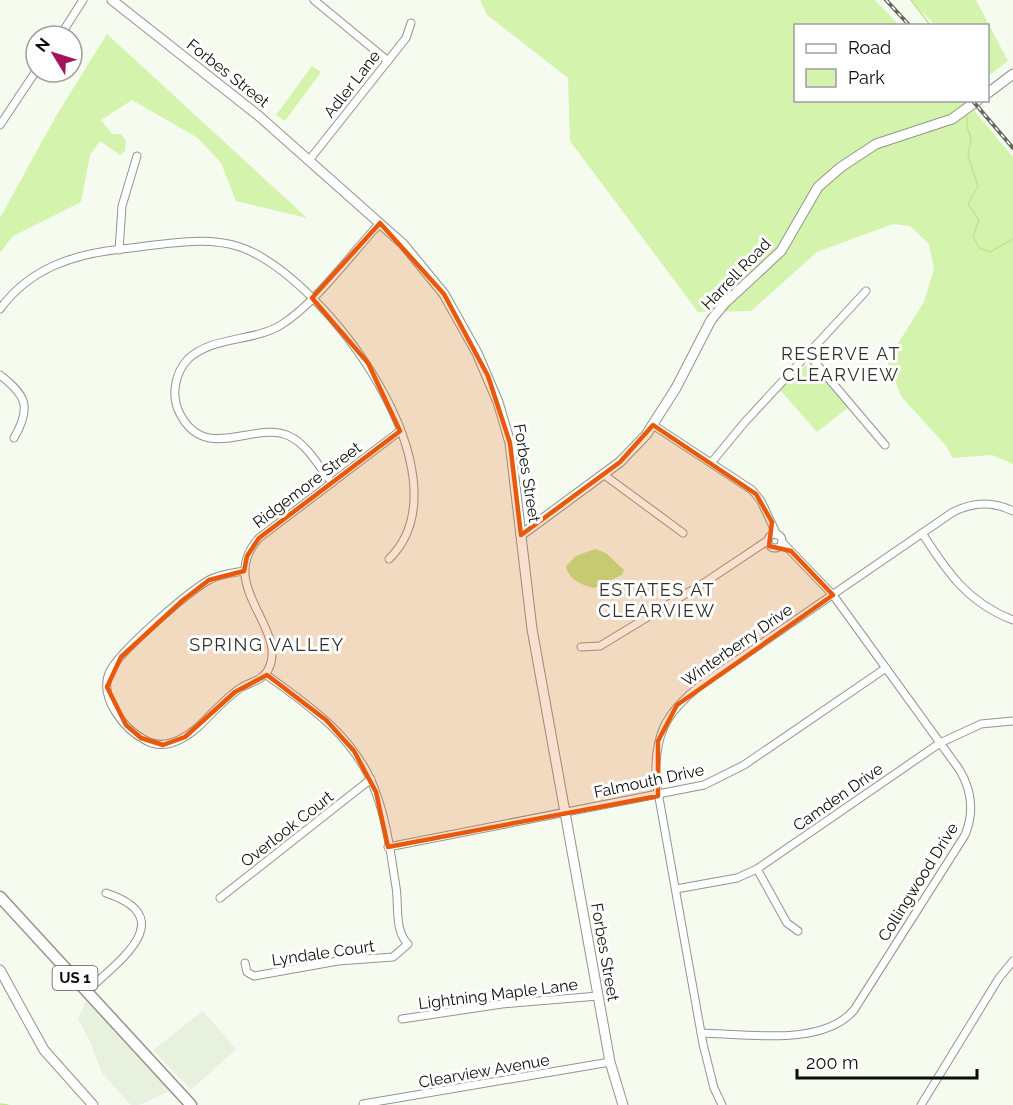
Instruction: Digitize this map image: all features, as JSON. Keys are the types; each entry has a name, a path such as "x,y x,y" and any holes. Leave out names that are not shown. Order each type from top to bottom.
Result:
{"main road":[{"name":"US 1","path":"0,897 191,1105"}],"street":[{"path":"68,24 84,0"},
{"name":"Forbes Street","path":"112,0 310,159 420,262 444,294 488,376 510,443 532,629 610,1062 622,1105"},
{"path":"314,0 388,61"},
{"name":"Adler Lane","path":"310,159 406,38 411,23"},
{"path":"989,92 1013,74"},
{"path":"0,125 28,84"},
{"name":"Harrell Road","path":"521,535 633,450 653,425 676,388 711,320 725,303 781,251 818,187 841,167 876,144 958,116 976,102"},
{"path":"118,250 122,206 137,156"},
{"path":"332,483 293,438 273,432 230,439 211,438 196,431 183,419 175,397 180,371 196,353 215,345 253,337 289,320 380,223"},
{"path":"0,309 25,282 48,267 75,257 118,250 208,242 230,244 265,259 312,298 344,332 368,363 386,396 400,431 411,470 413,510 404,540 389,559"},
{"path":"711,463 726,443 866,291"},
{"path":"808,354 885,445"},
{"path":"0,375 15,387 24,405 23,421 14,438"},
{"path":"653,425 756,494 772,522 771,539"},
{"name":"Ridgemore Street","path":"244,571 247,556 259,538 400,431"},
{"path":"603,474 683,533"},
{"name":"Winterberry Drive","path":"722,1105 714,1088 701,1033 658,796 655,767 658,741 665,722 677,705 701,685 953,512 969,505 987,504 1013,511"},
{"path":"922,533 946,572 963,590 989,609 1013,620"},
{"path":"771,539 780,545"},
{"path":"581,647 600,646 771,539"},
{"name":"Collingwood Drive","path":"701,1033 810,1034 837,1025 849,1016 968,827 971,809 967,783 833,595 791,551 771,539"},
{"path":"244,571 248,591 268,637 271,661 266,674 235,692 186,737 163,745 148,742 134,733 118,715 107,693 107,680 112,668 132,645 209,580 244,571"},
{"name":"Falmouth Drive","path":"388,846 698,787 730,774 886,668"},
{"path":"266,674 334,727 354,751 371,779 381,806 388,846"},
{"name":"Camden Drive","path":"676,888 737,878 757,869 940,743 981,724 1013,721"},
{"name":"Overlook Court","path":"220,898 371,779"},
{"name":"Lyndale Court","path":"245,963 247,972 254,976 338,961 393,957 408,944 403,940 399,923 397,894 388,846"},
{"path":"757,869 787,923 798,931"},
{"path":"87,991 125,956 142,934 143,923 138,912 121,899 106,892"},
{"path":"921,1105 999,978 1013,962"},
{"path":"0,970 44,1050 93,1105"},
{"name":"Lightning Maple Lane","path":"402,1019 502,1004 598,996"},
{"name":"Clearview Avenue","path":"363,1104 610,1062"}],"highlighted area":[{"path":"380,223 444,294 488,376 510,443 521,535 620,462 653,425 756,494 772,522 769,546 791,551 833,595 677,705 658,741 658,796 388,847 376,792 354,751 326,720 267,675 235,692 185,737 163,745 141,738 126,725 107,687 121,657 183,600 209,580 244,571 247,556 259,538 400,431 368,363 312,298"}],"shaded area":[{"path":"595,549 606,553 624,570 622,575 594,588 576,581 567,571 566,566 576,556"},
{"path":"87,999 170,1091 139,1105 131,1105 102,1073 90,1041 78,1019"},
{"path":"203,1011 236,1049 191,1090 153,1050"}],"green space":[{"path":"480,0 875,0 898,24 794,24 794,102 967,102 1013,157 1013,464 992,455 952,458 947,447 901,396 887,361 924,302 934,269 929,244 910,226 893,224 817,252 751,311 698,312 570,141 568,78 487,15"},
{"path":"910,0 976,0 989,24 934,24"},
{"path":"989,25 1008,61 989,75"},
{"path":"107,34 307,218 236,201 221,163 198,138 132,100 101,120 112,134 121,134 126,141 125,151 120,155 100,141 90,155 81,202 13,236 0,253 0,218 76,84 84,84 84,71"},
{"path":"312,66 321,72 285,121 276,115"},
{"path":"811,365 849,407 817,432 780,390 805,366"}],"waterway":[{"path":"911,0 929,24"},
{"path":"967,117 967,127 971,138 968,156 978,186 968,204 979,220 973,236 979,248 990,252 1013,239"},
{"path":"0,1104 8,1105"}],"railway":[{"path":"886,0 908,24"},
{"path":"974,102 1013,148"}],"district":[{"name":"RESERVE AT CLEARVIEW","path":"841,364"},
{"name":"ESTATES AT CLEARVIEW","path":"657,599"},
{"name":"SPRING VALLEY","path":"267,644"}]}
